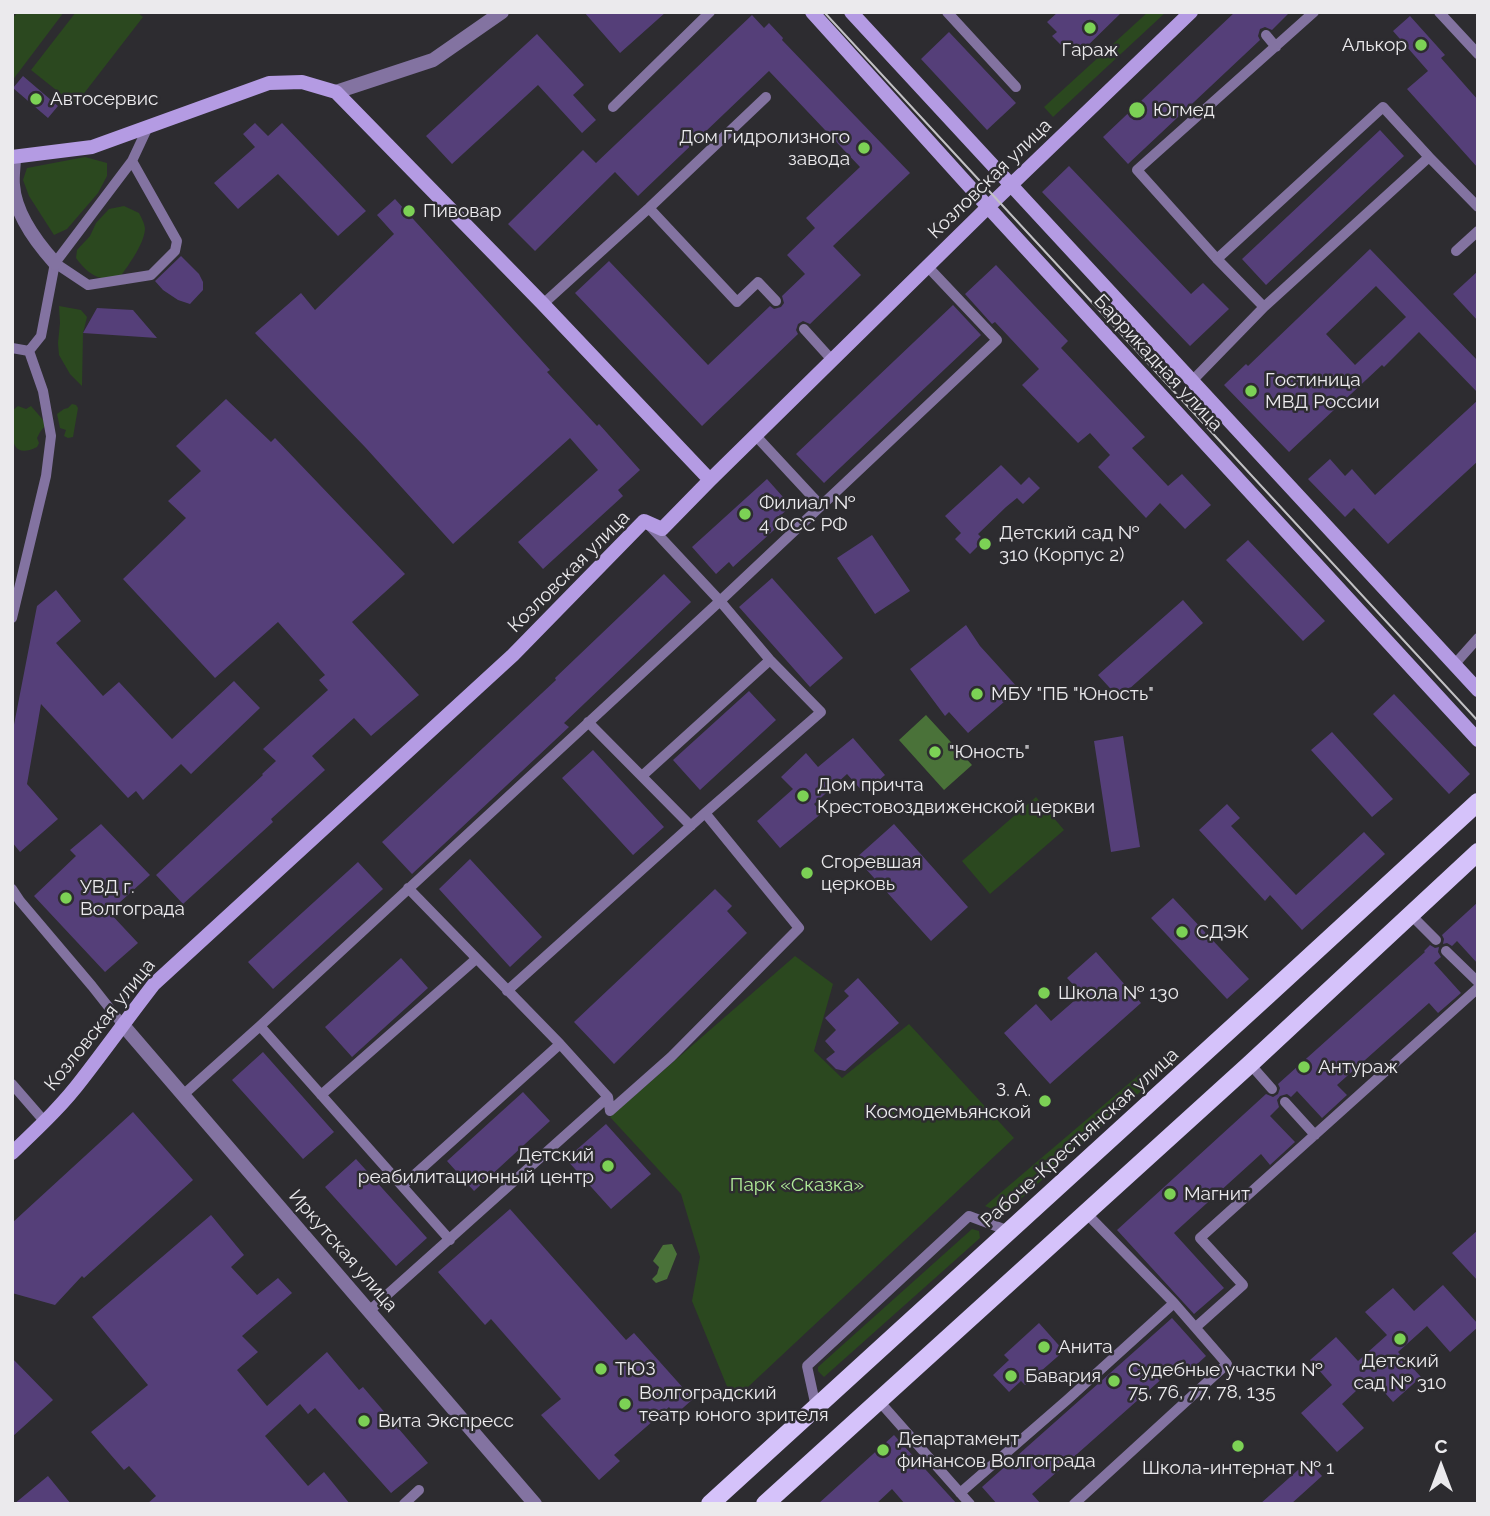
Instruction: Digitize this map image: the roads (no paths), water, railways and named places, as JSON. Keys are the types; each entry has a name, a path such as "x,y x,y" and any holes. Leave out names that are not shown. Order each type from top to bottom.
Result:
{"main road":[{"name":"Рабоче-Крестьянская улица","path":"710,1504 1478,802"},
{"path":"765,1504 1250,1064 1478,852"}],"street":[{"path":"336,92 433,60 502,12"},
{"name":"Баррикадная улица","path":"812,12 1478,740"},
{"name":"Баррикадная улица","path":"851,12 1478,690"},
{"name":"Козловская улица","path":"12,1153 45,1122 82,1079 154,984 513,655 644,521 662,529 988,207 1191,12"},
{"path":"55,263 23,219 13,187 13,157 92,147 269,83 302,82 336,92 544,304 710,480"},
{"name":"Иркутская улица","path":"122,1024 535,1504"}],"lane":[{"path":"613,107 710,12"},
{"path":"947,12 1016,87"},
{"path":"1264,307 1137,170 1314,12"},
{"path":"1439,12 1478,54"},
{"path":"1266,35 1276,47"},
{"path":"544,304 766,97"},
{"path":"1217,259 1383,107 1478,207"},
{"path":"29,351 41,336 55,263 132,161 147,129"},
{"path":"1192,381 1264,307 1429,158"},
{"path":"55,263 88,285 151,275 175,251 177,241 132,161"},
{"path":"649,208 737,302 758,282 776,301"},
{"path":"1456,251 1478,231"},
{"path":"183,1095 720,601 997,340 928,267"},
{"path":"804,329 832,360"},
{"path":"12,348 29,351"},
{"path":"12,618 46,476 51,436 43,391 29,351"},
{"path":"756,436 821,506"},
{"path":"507,991 821,712 644,521"},
{"path":"1454,665 1478,638"},
{"path":"642,776 770,660"},
{"path":"588,722 691,826"},
{"path":"408,888 608,1097 610,1111 671,1057 799,928 705,813"},
{"path":"12,890 122,1024"},
{"path":"1410,914 1436,940"},
{"path":"1446,951 1478,982"},
{"path":"321,1095 476,959"},
{"path":"1196,1327 1243,1285 1200,1238 1478,988"},
{"path":"260,1026 450,1240"},
{"path":"402,1186 559,1044"},
{"path":"1250,1064 1272,1088"},
{"path":"12,1084 45,1122"},
{"path":"369,1311 608,1097"},
{"path":"1285,1102 1315,1135"},
{"path":"1074,1504 1227,1363 1174,1303 1086,1213"},
{"path":"816,1407 807,1366 969,1216 1009,1231"},
{"path":"960,1493 1174,1303"},
{"path":"879,1401 970,1504"},
{"path":"404,1504 419,1490"}],"tram line":[{"path":"824,12 1478,721"}],"place":[{"name":"Гараж","path":"1090,28"},
{"name":"Алькор","path":"1421,45"},
{"name":"Автосервис","path":"36,99"},
{"name":"Югмед","path":"1137,110"},
{"name":"Дом Гидролизного завода","path":"864,148"},
{"name":"Пивовар","path":"409,211"},
{"name":"Гостиница МВД России","path":"1251,391"},
{"name":"Филиал № 4 ФСС РФ","path":"745,514"},
{"name":"Детский сад № 310 (Корпус 2)","path":"985,544"},
{"name":"МБУ \"ПБ \"Юность\"","path":"977,694"},
{"name":"\"Юность\"","path":"935,752"},
{"name":"Дом причта Крестовоздвиженской церкви","path":"803,796"},
{"name":"Сгоревшая церковь","path":"807,873"},
{"name":"УВД г. Волгограда","path":"66,898"},
{"name":"СДЭК","path":"1182,932"},
{"name":"Школа № 130","path":"1044,993"},
{"name":"Антураж","path":"1304,1067"},
{"name":"З. А. Космодемьянской","path":"1045,1101"},
{"name":"Детский реабилитационный центр","path":"608,1166"},
{"name":"Магнит","path":"1170,1194"},
{"name":"Детский сад № 310","path":"1400,1339"},
{"name":"Анита","path":"1044,1347"},
{"name":"ТЮЗ","path":"601,1369"},
{"name":"Бавария","path":"1011,1376"},
{"name":"Судебные участки № 75, 76, 77, 78, 135","path":"1114,1381"},
{"name":"Волгоградский театр юного зрителя","path":"625,1404"},
{"name":"Вита Экспресс","path":"364,1421"},
{"name":"Школа-интернат № 1","path":"1238,1446"},
{"name":"Департамент финансов Волгограда","path":"883,1450"}],"park label":[{"name":"Парк «Сказка»","path":"797,1185"}]}
